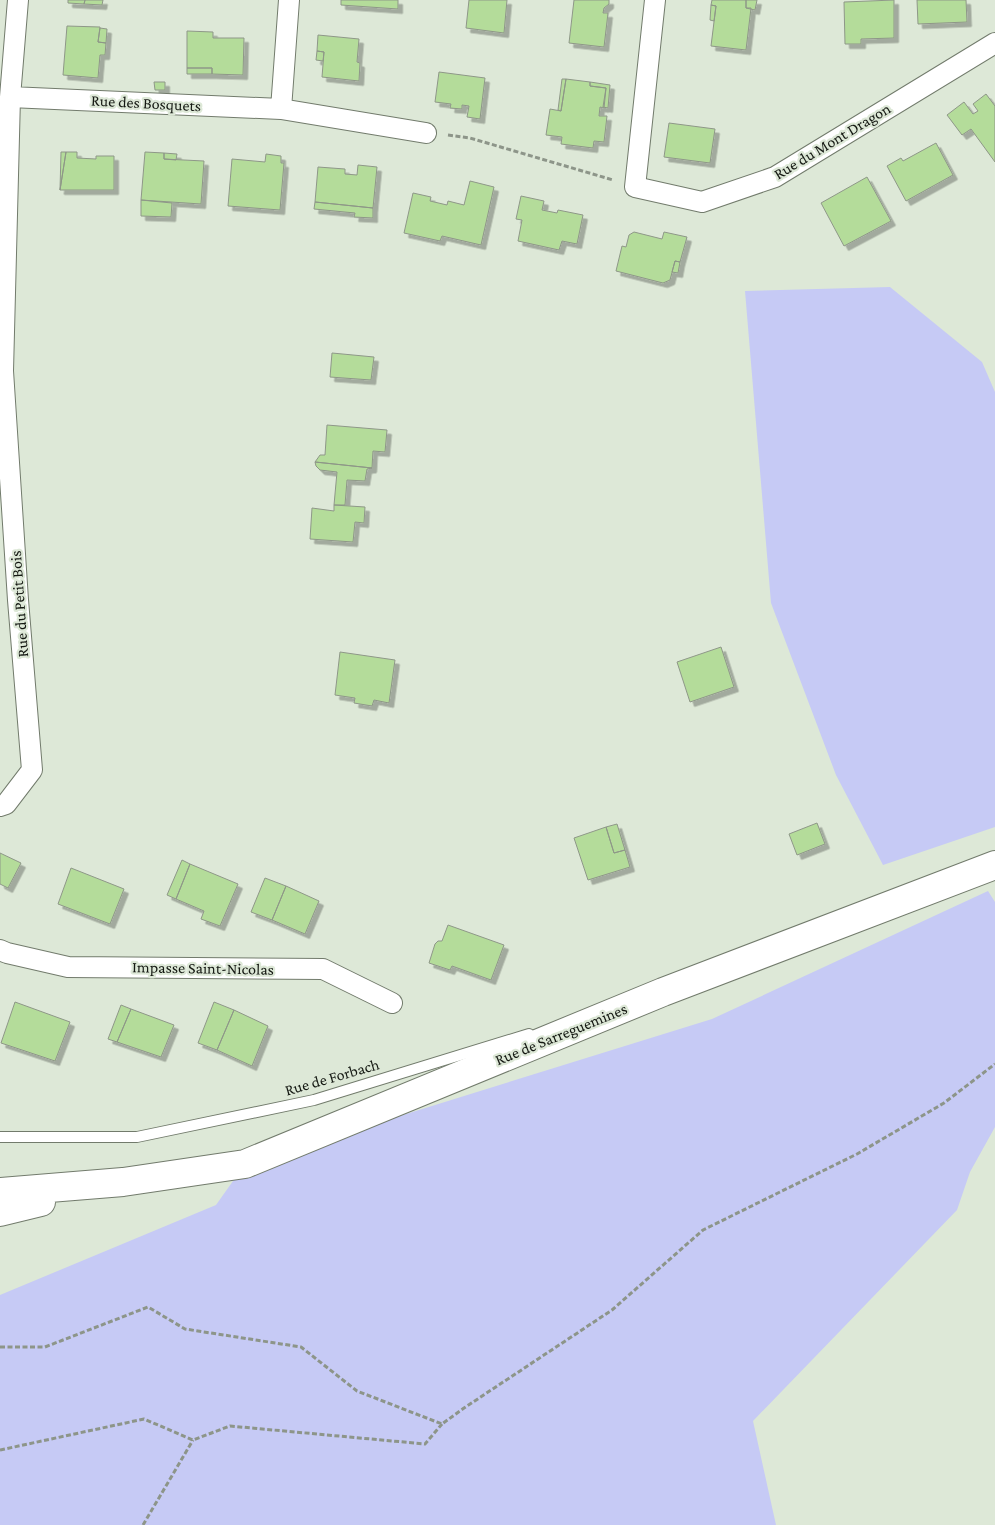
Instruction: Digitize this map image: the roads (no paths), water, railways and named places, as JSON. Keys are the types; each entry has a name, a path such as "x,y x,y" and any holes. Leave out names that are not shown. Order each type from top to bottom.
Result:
{"main road":[{"name":"Rue de Sarreguemines","path":"0,1192 123,1182 245,1164 663,992 995,865"},
{"name":"Rue de Sarreguemines","path":"0,1212 123,1182"}],"street":[{"name":"Rue du Petit Bois","path":"0,806 6,804 32,770 18,600 3,371 10,97 18,0"},
{"path":"281,109 289,0"},
{"name":"Rue du Mont Dragon","path":"655,0 635,187 702,202 775,177 995,43"},
{"name":"Rue des Bosquets","path":"10,97 281,109 426,132"},
{"name":"Impasse Saint-Nicolas","path":"3,951 68,967 323,969 392,1003"}],"lane":[{"name":"Rue de Forbach","path":"0,1137 137,1137 314,1100 663,992"}]}
